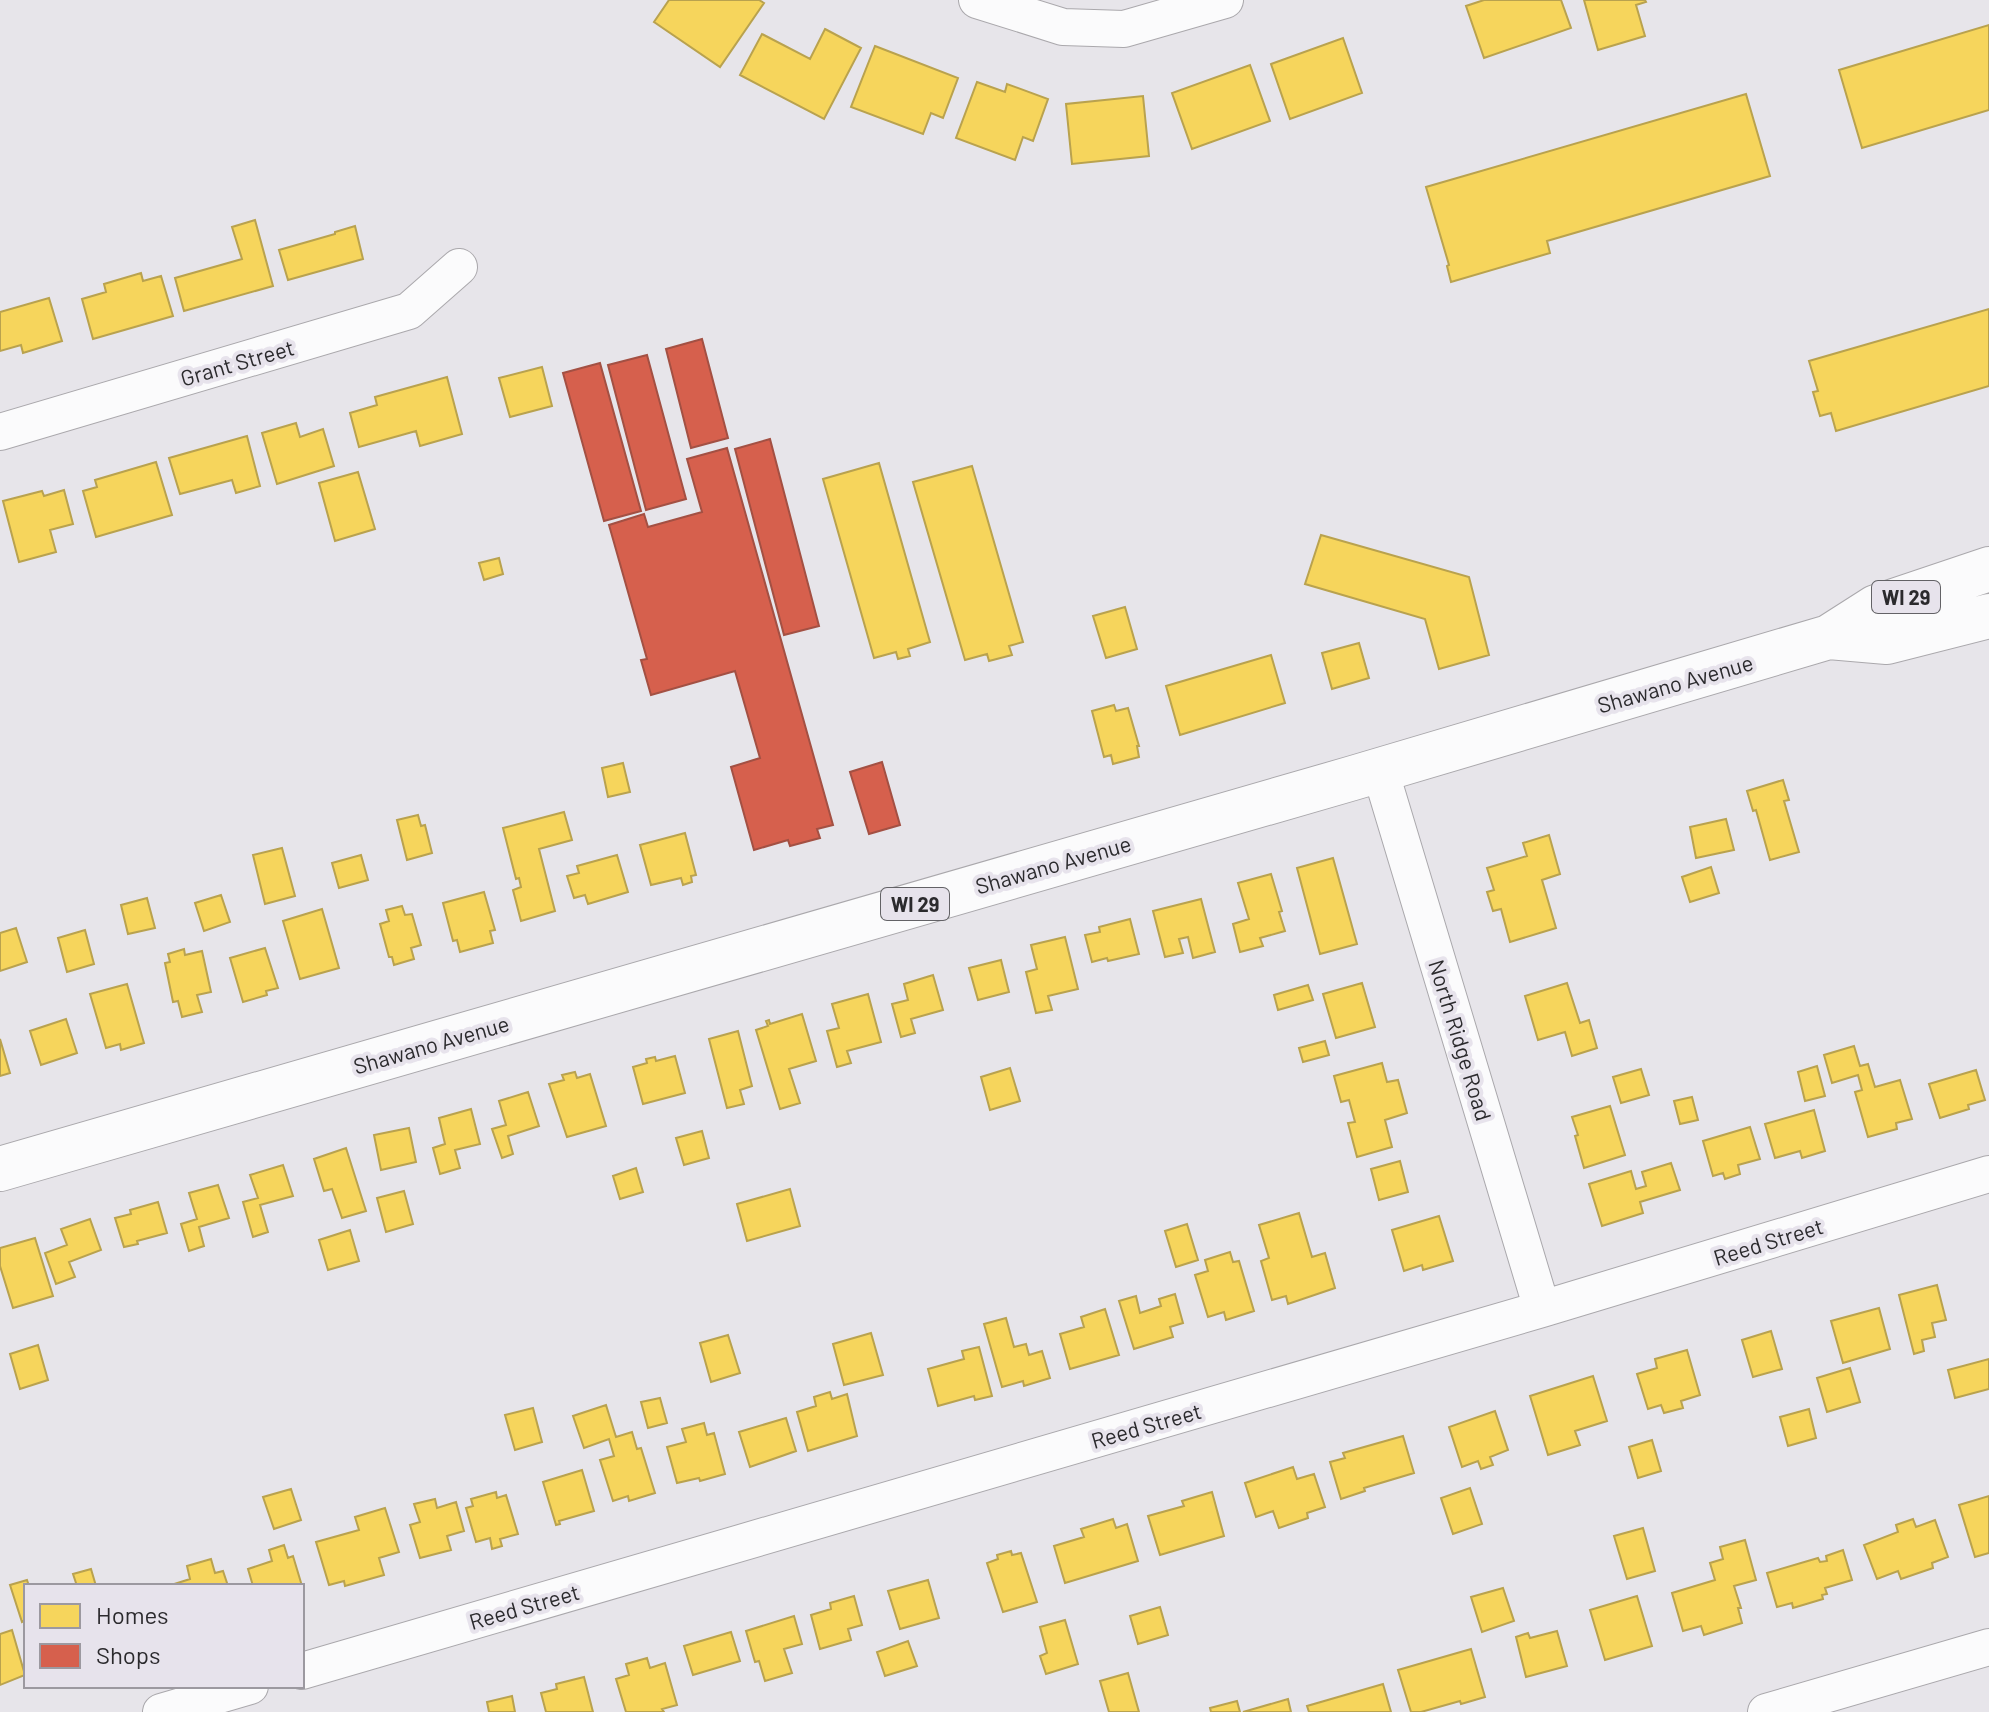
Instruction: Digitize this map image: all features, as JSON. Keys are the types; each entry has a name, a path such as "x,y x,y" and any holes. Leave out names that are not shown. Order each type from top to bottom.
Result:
{"main road":[{"name":"Shawano Avenue","path":"0,1169 1829,637 1876,607 1989,569"},
{"name":"Shawano Avenue","path":"1829,637 1887,642 1989,616"}],"street":[{"path":"977,0 1063,27 1124,29 1225,0"},
{"name":"Grant Street","path":"0,432 409,311 459,267"},
{"name":"North Ridge Road","path":"1380,770 1542,1309"},
{"name":"Reed Street","path":"304,1670 1542,1309 1989,1174"},
{"path":"1766,1712 1989,1647"},
{"path":"161,1712 243,1688"}],"building: Homes":[{"path":"669,0 759,0 764,3 720,67 654,22"},
{"path":"1484,0 1561,0 1571,28 1484,58 1466,6"},
{"path":"1584,0 1645,0 1636,5 1645,36 1598,50"},
{"path":"1989,25 1989,110 1862,148 1839,70"},
{"path":"825,29 861,48 824,119 740,75 762,34 810,59"},
{"path":"1343,38 1362,93 1290,119 1271,64"},
{"path":"875,46 958,78 943,118 931,113 923,134 851,107"},
{"path":"1250,65 1270,121 1192,149 1172,93"},
{"path":"977,82 1005,92 1007,84 1048,99 1033,141 1023,137 1015,160 956,138"},
{"path":"1746,94 1770,176 1547,241 1550,253 1451,282 1426,187"},
{"path":"1143,96 1149,156 1072,164 1066,104"},
{"path":"255,220 273,286 184,311 175,278 242,259 232,227"},
{"path":"355,226 363,259 288,280 279,250"},
{"path":"141,273 143,281 161,276 173,316 93,339 82,299 106,292 104,284"},
{"path":"49,298 62,341 23,353 21,345 0,351 0,312"},
{"path":"1989,309 1989,386 1836,431 1831,413 1820,416 1813,392 1818,391 1809,361"},
{"path":"542,367 552,406 510,417 499,378"},
{"path":"447,377 462,434 420,446 416,431 359,447 350,413 377,405 375,397"},
{"path":"296,423 300,437 323,429 334,466 277,484 262,433"},
{"path":"247,436 260,486 236,493 232,480 180,494 169,458"},
{"path":"156,462 172,515 96,537 83,491 97,487 95,480"},
{"path":"879,463 930,642 908,649 910,656 898,659 896,652 874,658 823,479"},
{"path":"972,466 1023,642 1009,646 1012,655 989,661 987,654 965,660 913,482"},
{"path":"358,472 375,529 335,541 319,483"},
{"path":"64,490 73,524 50,530 56,552 19,562 3,501 42,491 44,496"},
{"path":"1321,535 1469,577 1489,655 1439,669 1425,619 1305,584"},
{"path":"499,558 503,574 484,580 479,563"},
{"path":"1125,607 1137,649 1106,658 1093,616"},
{"path":"1359,643 1369,678 1332,689 1322,653"},
{"path":"1271,655 1285,703 1180,735 1166,686"},
{"path":"1114,705 1116,711 1128,708 1139,746 1139,757 1113,764 1111,755 1104,757 1092,711"},
{"path":"623,763 630,792 608,797 602,768"},
{"path":"1783,780 1789,800 1784,801 1799,852 1770,860 1756,810 1753,811 1747,791"},
{"path":"564,812 572,840 539,849 555,911 521,921 513,890 521,887 519,878 516,879 503,828"},
{"path":"418,815 421,826 425,825 432,853 407,860 397,820"},
{"path":"1726,819 1734,850 1696,858 1690,827"},
{"path":"685,833 696,875 691,876 692,882 683,885 681,878 651,885 640,845"},
{"path":"1549,835 1560,874 1542,880 1556,928 1510,942 1501,909 1493,911 1487,892 1494,890 1487,868 1527,856 1523,843"},
{"path":"282,848 295,896 265,904 253,855"},
{"path":"361,855 368,880 339,888 332,863"},
{"path":"617,855 628,892 588,904 585,895 574,898 567,876 579,873 577,866"},
{"path":"1333,858 1357,944 1320,954 1297,868"},
{"path":"1711,867 1719,893 1690,902 1682,877"},
{"path":"1271,874 1285,931 1260,938 1263,946 1240,952 1233,924 1249,919 1238,883"},
{"path":"484,892 495,930 490,931 493,943 460,952 457,940 453,941 443,903"},
{"path":"221,895 230,922 204,931 195,903"},
{"path":"147,898 155,928 128,934 121,905"},
{"path":"1201,899 1215,952 1193,958 1188,937 1179,939 1183,953 1165,957 1153,911"},
{"path":"402,906 405,915 412,914 421,945 411,948 414,959 394,965 380,924 389,921 386,910"},
{"path":"322,909 339,968 300,979 283,921"},
{"path":"1130,919 1139,954 1092,962 1085,935 1100,932 1099,927"},
{"path":"16,928 27,962 0,971 0,933"},
{"path":"85,930 94,964 67,972 58,938"},
{"path":"1065,937 1078,989 1048,996 1052,1010 1036,1013 1026,972 1037,969 1031,945"},
{"path":"265,948 278,988 266,991 267,995 243,1002 230,958"},
{"path":"184,949 185,955 202,951 211,992 197,995 202,1012 182,1017 178,1001 173,1002 165,963 170,962 168,954"},
{"path":"1001,960 1009,992 978,1000 969,968"},
{"path":"933,975 943,1010 911,1019 915,1033 901,1037 892,1004 908,1000 904,984"},
{"path":"1362,983 1375,1027 1336,1038 1323,994"},
{"path":"1567,983 1580,1023 1589,1020 1597,1048 1572,1056 1565,1032 1538,1040 1525,996"},
{"path":"127,984 144,1043 121,1050 120,1044 106,1048 90,994"},
{"path":"1308,985 1313,1000 1278,1010 1274,995"},
{"path":"868,994 881,1042 847,1051 851,1063 837,1067 827,1031 839,1028 832,1004"},
{"path":"802,1014 816,1061 789,1069 800,1103 780,1109 756,1030 768,1026 766,1021 769,1020 770,1024"},
{"path":"66,1019 77,1053 41,1065 30,1031"},
{"path":"738,1031 752,1086 740,1090 744,1104 727,1108 709,1039"},
{"path":"0,1039 10,1073 0,1076"},
{"path":"1325,1041 1329,1055 1303,1062 1299,1048"},
{"path":"1854,1046 1860,1066 1868,1064 1875,1087 1900,1080 1912,1119 1896,1123 1897,1129 1868,1137 1855,1092 1862,1090 1858,1075 1832,1083 1824,1055"},
{"path":"675,1056 685,1093 643,1104 633,1067 647,1063 646,1059 655,1057 656,1061"},
{"path":"1382,1063 1387,1082 1398,1080 1407,1113 1385,1120 1392,1147 1357,1157 1348,1123 1355,1122 1349,1100 1341,1102 1334,1076"},
{"path":"1817,1066 1825,1096 1805,1101 1798,1072"},
{"path":"1010,1068 1020,1101 990,1110 981,1077"},
{"path":"1641,1069 1649,1095 1621,1103 1613,1077"},
{"path":"1976,1070 1985,1100 1968,1105 1969,1109 1940,1118 1929,1084"},
{"path":"575,1072 577,1078 590,1074 606,1126 567,1137 549,1084 564,1080 562,1075"},
{"path":"528,1092 539,1126 508,1136 513,1154 502,1158 492,1129 506,1125 499,1101"},
{"path":"1692,1097 1698,1120 1680,1124 1674,1101"},
{"path":"1610,1106 1625,1155 1584,1168 1572,1117"},
{"path":"471,1109 480,1144 455,1150 460,1168 440,1174 433,1148 445,1144 439,1118"},
{"path":"1814,1110 1825,1151 1802,1158 1800,1151 1775,1158 1765,1124"},
{"path":"1750,1127 1760,1159 1738,1165 1740,1174 1725,1179 1723,1173 1713,1176 1703,1141"},
{"path":"409,1128 416,1162 381,1170 374,1135"},
{"path":"702,1131 709,1158 684,1165 676,1138"},
{"path":"346,1148 366,1211 342,1218 332,1189 324,1191 314,1159"},
{"path":"1400,1161 1408,1192 1379,1200 1371,1169"},
{"path":"1671,1163 1680,1190 1640,1202 1643,1213 1602,1226 1589,1184 1631,1171 1636,1189 1646,1186 1642,1172"},
{"path":"283,1165 293,1196 260,1205 268,1232 253,1237 243,1202 258,1198 250,1175"},
{"path":"636,1168 643,1192 620,1199 613,1176"},
{"path":"218,1185 229,1218 199,1227 204,1246 189,1251 181,1224 197,1219 189,1193"},
{"path":"790,1189 800,1226 747,1241 737,1204"},
{"path":"404,1191 413,1224 386,1232 377,1198"},
{"path":"158,1202 167,1233 124,1247 115,1218"},
{"path":"1299,1213 1312,1257 1325,1253 1335,1288 1288,1304 1286,1296 1272,1300 1261,1261 1269,1258 1259,1225"},
{"path":"1439,1216 1453,1261 1423,1270 1422,1265 1404,1271 1392,1230"},
{"path":"90,1219 101,1250 69,1262 75,1277 56,1284 45,1253 67,1245 61,1229"},
{"path":"1187,1224 1198,1260 1176,1267 1165,1231"},
{"path":"350,1230 359,1261 328,1270 319,1240"},
{"path":"35,1238 53,1296 13,1308 0,1266 0,1248"},
{"path":"1230,1252 1233,1262 1239,1261 1254,1311 1226,1320 1224,1312 1208,1317 1195,1275 1208,1271 1205,1260"},
{"path":"1937,1285 1946,1320 1932,1323 1935,1337 1922,1340 1924,1351 1914,1354 1899,1295"},
{"path":"1175,1294 1183,1323 1170,1327 1173,1337 1134,1349 1119,1301 1136,1296 1140,1313 1161,1306 1159,1299"},
{"path":"1879,1308 1890,1349 1843,1363 1831,1321"},
{"path":"1105,1309 1119,1355 1070,1369 1060,1334 1084,1327 1081,1317"},
{"path":"1006,1318 1014,1347 1026,1344 1029,1355 1042,1351 1050,1378 1024,1386 1023,1381 1002,1387 984,1324"},
{"path":"1771,1331 1782,1369 1753,1377 1742,1340"},
{"path":"871,1333 883,1375 844,1385 833,1344"},
{"path":"728,1335 740,1373 711,1382 700,1343"},
{"path":"38,1345 48,1380 20,1389 10,1354"},
{"path":"979,1347 992,1396 975,1400 974,1396 938,1406 928,1369 964,1359 962,1351"},
{"path":"1687,1350 1700,1395 1681,1401 1683,1408 1664,1413 1661,1405 1648,1409 1637,1374 1657,1368 1655,1359"},
{"path":"1989,1359 1989,1389 1955,1398 1948,1370"},
{"path":"1850,1368 1860,1402 1827,1412 1817,1378"},
{"path":"1593,1376 1607,1421 1575,1431 1580,1445 1548,1455 1530,1396"},
{"path":"830,1392 832,1399 847,1394 857,1436 808,1451 797,1412 816,1406 814,1397"},
{"path":"660,1398 667,1423 648,1428 641,1402"},
{"path":"606,1405 616,1437 632,1432 637,1449 641,1448 655,1493 629,1501 628,1496 613,1501 600,1460 614,1456 609,1439 584,1448 573,1416"},
{"path":"533,1408 542,1442 515,1450 505,1415"},
{"path":"1809,1409 1816,1438 1788,1446 1780,1417"},
{"path":"1495,1411 1508,1450 1490,1457 1493,1465 1481,1469 1478,1461 1462,1467 1449,1427"},
{"path":"786,1418 796,1451 750,1467 739,1432"},
{"path":"704,1423 707,1435 714,1433 725,1474 677,1483 667,1447 686,1442 682,1429"},
{"path":"1403,1436 1414,1473 1364,1488 1365,1491 1341,1499 1330,1462 1345,1458 1343,1453"},
{"path":"1652,1440 1661,1471 1638,1478 1629,1447"},
{"path":"1293,1467 1297,1479 1314,1474 1325,1507 1307,1513 1308,1518 1279,1528 1273,1511 1256,1517 1245,1483"},
{"path":"582,1470 594,1511 559,1521 560,1524 556,1525 543,1482"},
{"path":"1470,1488 1482,1524 1453,1534 1441,1498"},
{"path":"291,1489 301,1520 274,1529 263,1497"},
{"path":"496,1492 497,1498 506,1495 518,1534 500,1539 502,1546 492,1549 490,1538 476,1542 466,1508 473,1506 471,1499"},
{"path":"1212,1492 1224,1536 1160,1555 1148,1516 1184,1506 1182,1501"},
{"path":"1989,1496 1989,1553 1975,1557 1959,1505"},
{"path":"435,1499 437,1508 456,1502 464,1531 447,1536 451,1550 420,1558 410,1525 420,1522 414,1504"},
{"path":"385,1508 399,1552 379,1558 384,1575 345,1586 344,1581 329,1585 316,1542 359,1530 355,1517"},
{"path":"1113,1519 1116,1528 1127,1524 1138,1561 1065,1583 1054,1546 1084,1537 1081,1529"},
{"path":"1913,1519 1916,1527 1935,1520 1948,1557 1932,1563 1933,1568 1901,1579 1898,1571 1877,1579 1864,1545 1898,1532 1896,1525"},
{"path":"1643,1528 1655,1571 1627,1579 1614,1536"},
{"path":"1745,1540 1756,1580 1734,1586 1742,1623 1704,1635 1701,1626 1683,1631 1672,1593 1715,1580 1710,1563 1723,1559 1720,1547"},
{"path":"284,1545 288,1558 293,1556 301,1584 252,1584 248,1569 272,1561 269,1550"},
{"path":"1843,1550 1852,1580 1825,1588 1827,1594 1822,1595 1823,1599 1793,1608 1792,1603 1777,1607 1767,1573 1818,1558 1820,1562 1827,1561 1826,1556"},
{"path":"1011,1551 1012,1555 1021,1553 1037,1602 1003,1612 987,1563 998,1559 997,1555"},
{"path":"211,1559 215,1573 223,1571 227,1584 174,1584 190,1579 187,1566"},
{"path":"91,1569 95,1584 76,1584 73,1574"},
{"path":"27,1580 28,1584 24,1584 22,1622 10,1585"},
{"path":"928,1580 939,1618 900,1629 888,1591"},
{"path":"1503,1588 1514,1621 1482,1632 1471,1597"},
{"path":"854,1596 862,1625 848,1629 851,1640 820,1649 811,1615 831,1609 830,1603"},
{"path":"1637,1596 1652,1646 1605,1660 1590,1610"},
{"path":"1160,1607 1168,1635 1138,1644 1130,1616"},
{"path":"794,1616 802,1644 784,1649 792,1673 765,1681 759,1661 755,1662 746,1631"},
{"path":"1065,1620 1078,1664 1046,1674 1040,1656 1047,1653 1040,1627"},
{"path":"12,1630 24,1675 0,1685 0,1634"},
{"path":"1557,1631 1567,1666 1526,1677 1516,1637 1528,1633 1530,1638"},
{"path":"731,1632 740,1661 693,1675 684,1646"},
{"path":"908,1641 917,1666 885,1676 877,1652"},
{"path":"1471,1649 1485,1697 1411,1712 1398,1670"},
{"path":"647,1658 650,1668 665,1663 677,1705 662,1709 664,1712 626,1712 616,1679 629,1675 626,1664"},
{"path":"1128,1673 1139,1712 1109,1712 1100,1681"},
{"path":"584,1677 593,1712 546,1712 541,1693 557,1689 556,1684"},
{"path":"1383,1684 1391,1712 1309,1712 1307,1706"},
{"path":"512,1696 515,1712 489,1712 487,1702"},
{"path":"1288,1699 1291,1712 1243,1712"},
{"path":"1237,1701 1240,1712 1211,1712 1210,1708"}],"building: Shops":[{"path":"702,339 728,438 691,448 666,349"},
{"path":"647,355 686,499 646,510 608,365"},
{"path":"600,363 641,511 604,521 563,373"},
{"path":"770,439 819,626 784,635 735,449"},
{"path":"727,448 833,825 817,829 820,838 790,846 788,840 754,850 731,767 760,758 735,671 651,695 641,660 647,659 609,525 644,514 648,527 702,512 687,459"},
{"path":"882,762 900,825 869,834 850,772"}]}
